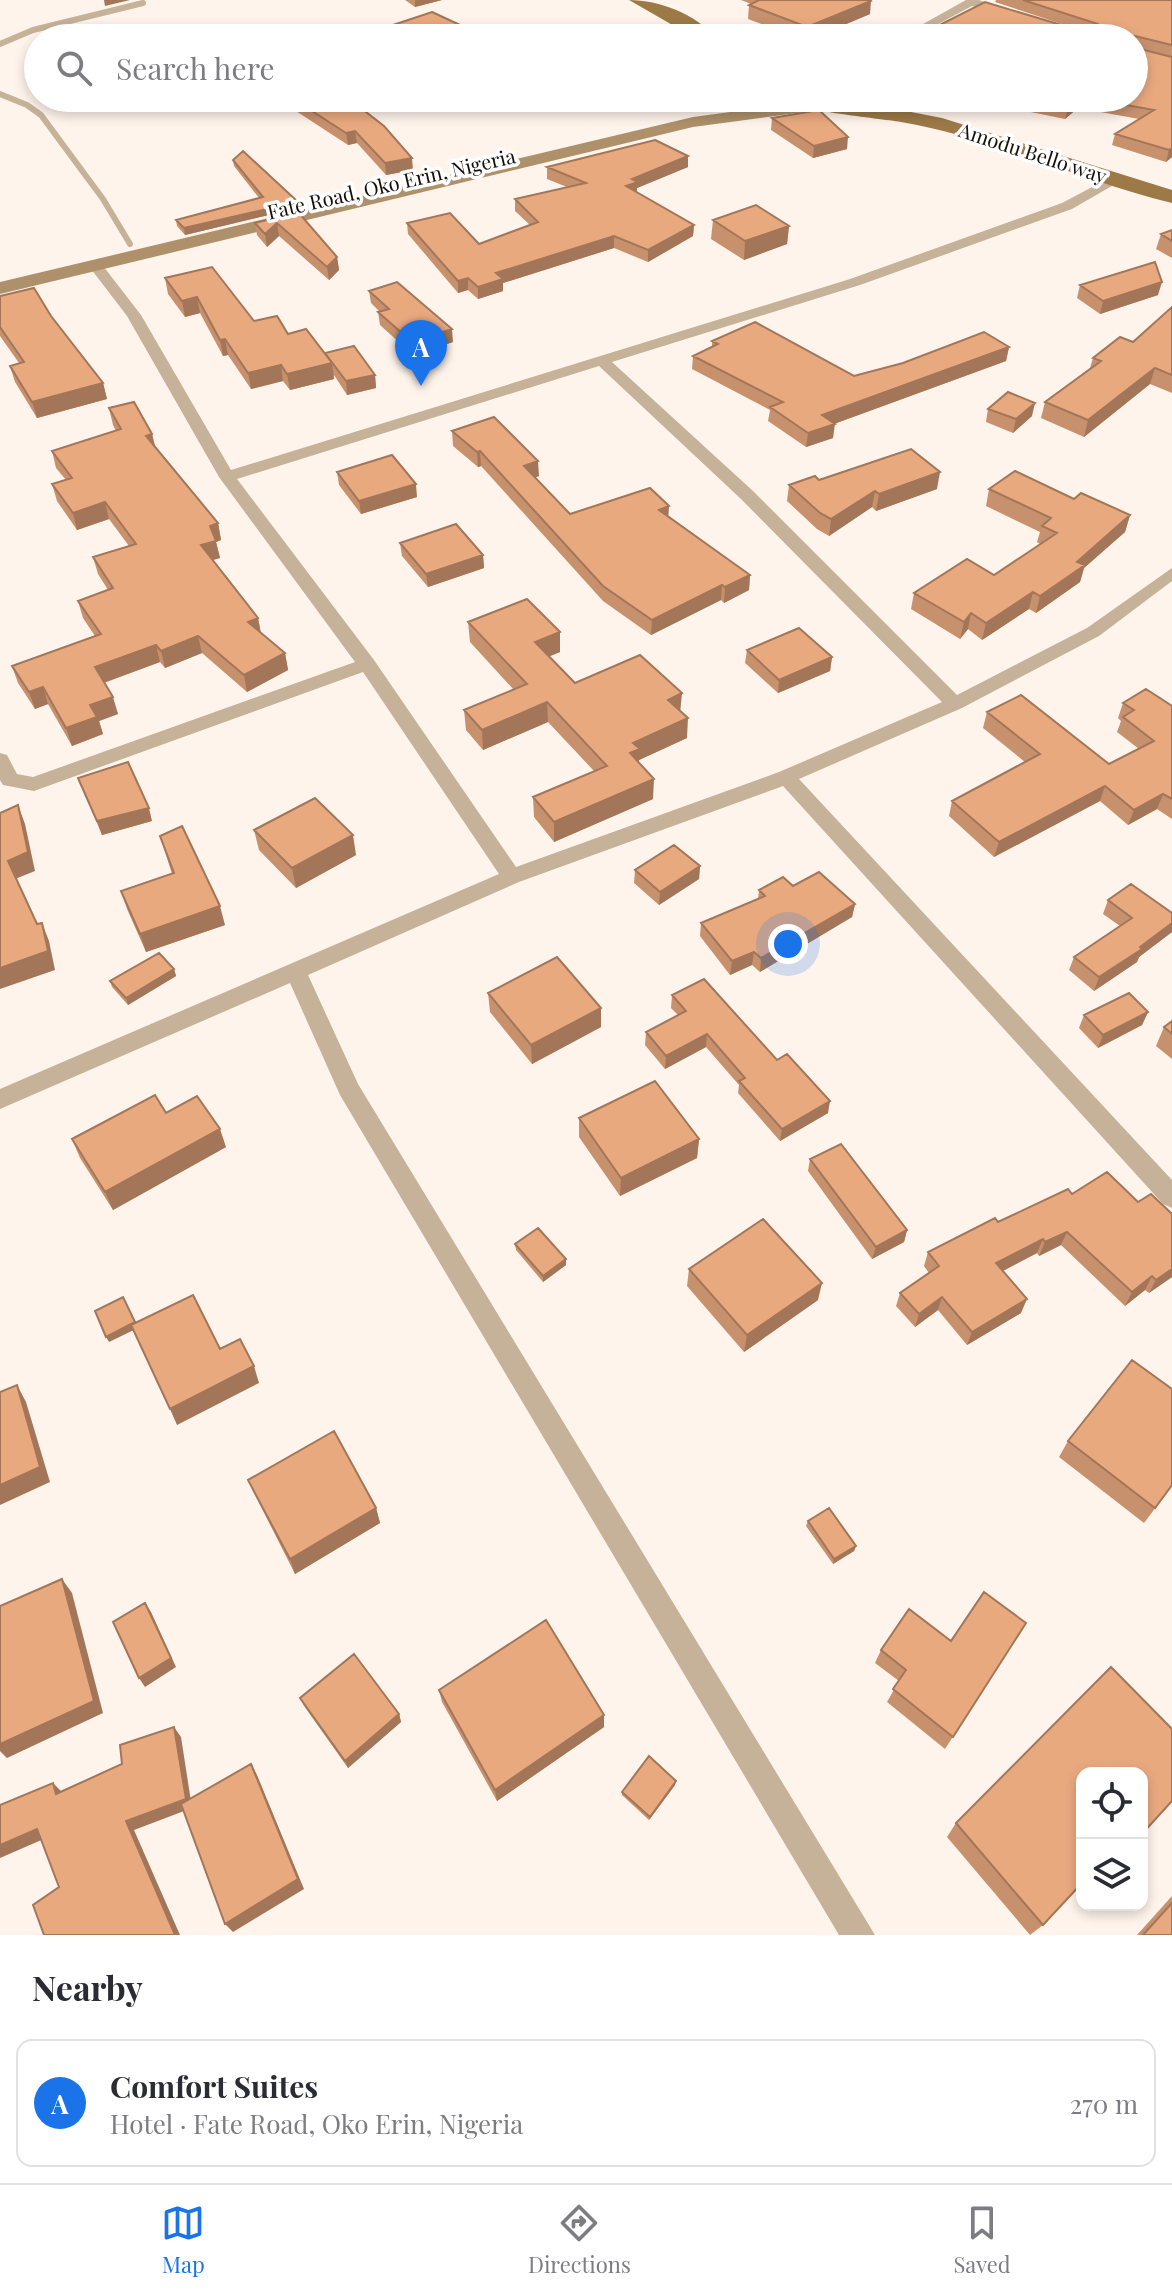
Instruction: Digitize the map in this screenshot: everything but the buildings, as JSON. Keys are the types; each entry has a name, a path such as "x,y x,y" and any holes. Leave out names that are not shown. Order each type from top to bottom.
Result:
{"main road":[{"path":"638,0 688,24"},
{"name":"Amodu Bello way","path":"878,112 935,122 1172,197"},
{"name":"Amodu Bello way","path":"954,112 990,127 1172,186"}],"street":[{"path":"930,24 973,1 1028,19"},
{"path":"639,130 690,112"},
{"path":"639,130 757,112"},
{"name":"Fate Road, Oko Erin, Nigeria","path":"0,275 639,130"},
{"name":"Fate Road, Oko Erin, Nigeria","path":"0,288 639,130"},
{"path":"227,477 855,282 1067,206 1118,179"},
{"path":"95,265 134,315 227,477 367,664 512,877"},
{"path":"600,359 736,484 955,704"},
{"path":"0,1099 512,877 786,777 955,704 1093,632 1172,573"},
{"path":"0,760 10,780 34,784 367,664"},
{"path":"786,777 1172,1197"},
{"path":"296,972 348,1088 465,1278 574,1468 858,1935"}],"lane":[{"path":"57,24 143,3"},
{"path":"0,44 24,34"},
{"path":"0,94 24,104"},
{"path":"37,112 103,199 130,244"}],"place":[{"name":"Comfort Suites","path":"421,386"}]}
